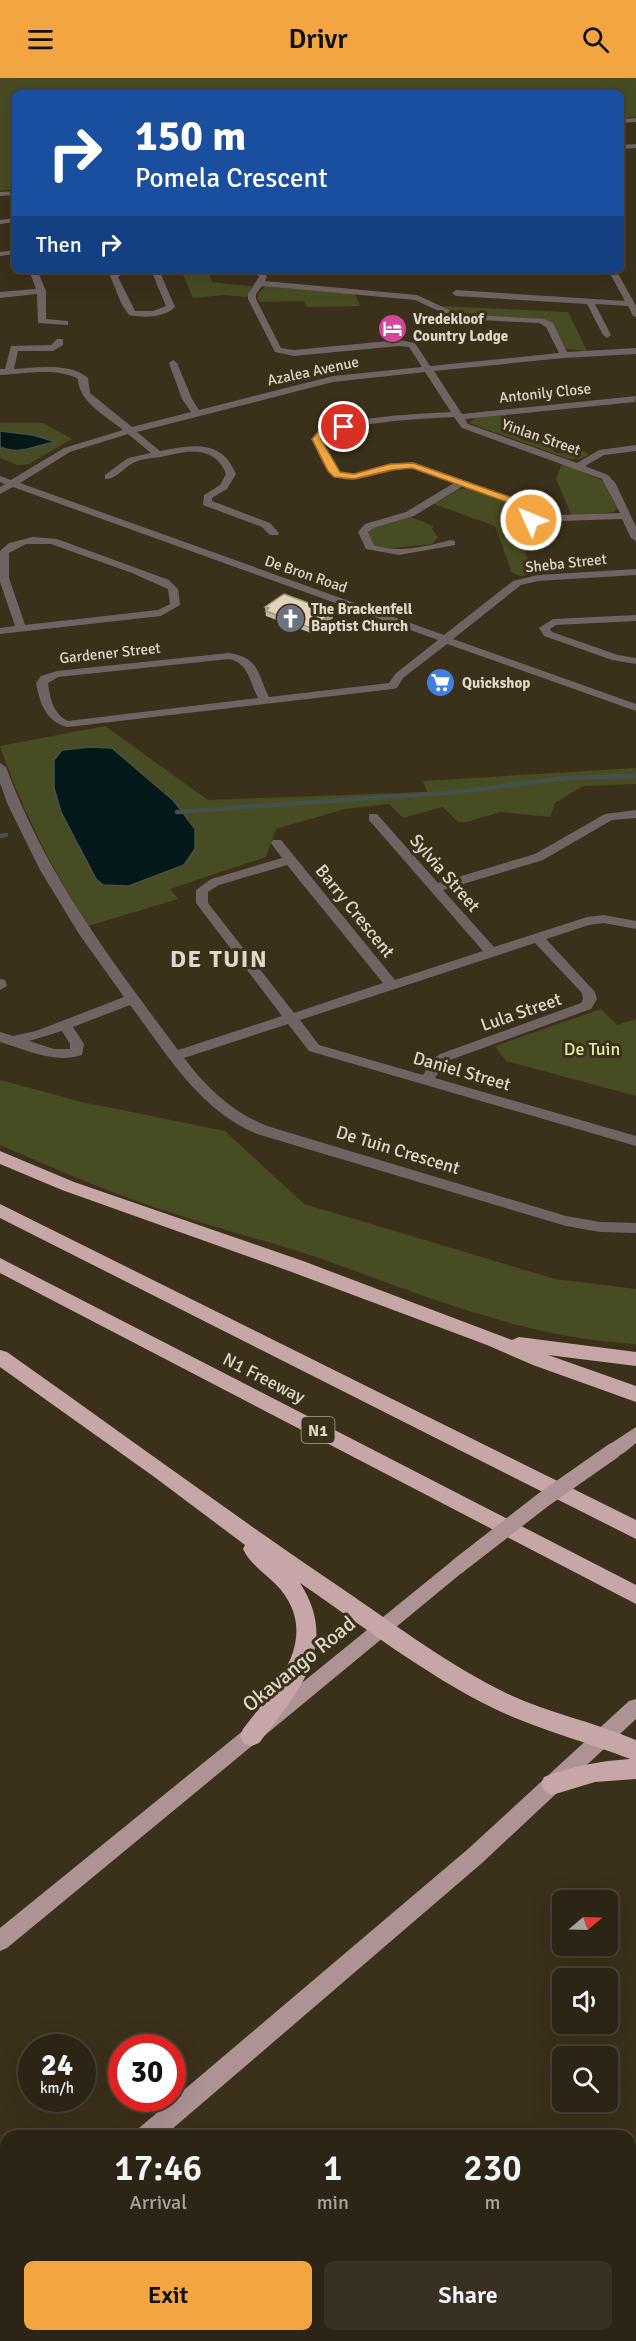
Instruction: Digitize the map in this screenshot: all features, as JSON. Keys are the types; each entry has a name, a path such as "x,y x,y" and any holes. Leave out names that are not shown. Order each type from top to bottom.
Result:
{"highway":[{"path":"0,1157 112,1203 296,1266 494,1340 540,1360 636,1394"},
{"name":"N1 Freeway","path":"0,1210 636,1530"},
{"name":"N1 Freeway","path":"0,1265 636,1595"},
{"path":"494,1340 636,1359"},
{"path":"0,1357 160,1470 223,1519 439,1666 501,1701 563,1725 602,1736 636,1751"},
{"path":"223,1519 295,1592 308,1626 305,1655 299,1671 251,1736"},
{"path":"552,1784 595,1772 636,1770"}],"main road":[{"name":"Okavango Road","path":"0,1941 458,1566 543,1500 636,1434"},
{"path":"154,2130 475,1856 602,1736 636,1707"}],"street":[{"path":"34,273 42,291 44,308 41,321 65,323"},
{"path":"118,273 114,276 126,305 132,313 144,314 167,311 171,307 156,273"},
{"path":"261,273 263,277 259,283 412,298 456,316 542,321 550,325 564,355"},
{"path":"614,273 636,314"},
{"name":"Yinlan Street","path":"259,283 252,294 252,299 280,351 294,353 406,343 415,346 458,416 468,427 601,474 609,480 635,532"},
{"path":"0,295 42,291"},
{"path":"456,294 630,304"},
{"path":"590,302 607,335"},
{"path":"0,348 53,348 60,341"},
{"path":"14,348 4,372 79,374 83,378 84,392 158,454"},
{"name":"Azalea Avenue","path":"12,484 67,450 196,413 333,379 564,355 636,351"},
{"path":"173,363 187,399 196,413"},
{"name":"Antonily Close","path":"463,482 408,465 354,477 341,476 333,471 316,439 322,433 351,425 635,399"},
{"path":"108,477 125,463 158,454 193,447 212,451 228,466 231,474 224,487 207,498 207,503 266,525 274,533"},
{"path":"579,466 598,453 636,448"},
{"name":"De Bron Road","path":"0,479 636,708"},
{"path":"451,543 430,549 381,551 370,547 363,532 369,526 410,514 463,482 510,500 515,504 519,514 528,519 626,516"},
{"path":"0,491 12,484"},
{"path":"0,631 161,613 175,605 174,591 170,585 147,574 53,541 38,540 14,544 4,553 4,578 21,628"},
{"name":"Sheba Street","path":"446,639 503,593 524,580 636,572"},
{"path":"636,618 553,622 544,628 548,634 616,658 636,661"},
{"name":"Gardener Street","path":"266,702 249,663 235,656 57,674 45,678 42,683 53,718 64,724 266,702 393,686 399,676 446,639"},
{"name":"De Tuin Crescent","path":"0,768 27,836 48,875 84,932 176,1056 221,1108 246,1125 566,1221 600,1227 636,1228"},
{"path":"435,888 539,857 609,817 636,814"},
{"name":"Sylvia Street","path":"373,818 491,952"},
{"name":"Barry Crescent","path":"277,843 392,985"},
{"name":"Barry Crescent","path":"290,860 215,882 205,887 200,899 290,1019"},
{"path":"176,1056 592,920 635,922"},
{"name":"Lula Street","path":"426,1082 438,1062 445,1057 586,1006 590,999 588,992 537,937"},
{"path":"6,1039 65,1025 133,999"},
{"name":"Daniel Street","path":"290,1019 308,1043 317,1050 636,1141"},
{"path":"6,1039 57,1053 74,1054 77,1052 77,1044 65,1025"}],"green space":[{"path":"0,78 636,78 636,117 624,118 624,90 12,90 12,189 0,191"},
{"path":"182,273 209,273 212,282 252,286 247,297 224,295 193,298"},
{"path":"265,286 355,294 360,306 306,307 304,301 259,302 258,294"},
{"path":"439,307 568,312 587,351 566,349 552,323 458,315"},
{"path":"505,415 545,441 556,453 584,451 589,455 580,459 569,459 469,423 475,418"},
{"path":"0,423 43,423 72,439 29,464 17,465 0,458"},
{"path":"565,464 603,481 617,508 614,512 572,516 556,479 561,466"},
{"path":"467,488 509,503 515,515 524,521 518,524 520,534 518,534 534,574 520,576 509,571 511,570 495,526 434,504 458,490"},
{"path":"411,517 433,526 432,529 438,537 432,544 385,549 373,544 368,532 372,528"},
{"path":"105,726 208,800 427,792 423,781 636,768 636,784 583,786 555,803 550,817 500,812 467,822 458,822 443,807 403,818 389,804 345,809 276,829 266,857 170,889 178,899 88,926 39,839 0,746"},
{"name":"De Tuin","path":"601,1009 617,1025 636,1019 636,1096 506,1061 495,1046"},
{"path":"0,1080 82,1102 225,1131 304,1204 555,1279 636,1289 636,1344 551,1333 471,1312 313,1256 155,1208 66,1173 0,1145"}],"shaded area":[{"path":"0,431 33,435 56,442 21,450 8,449 0,447"},
{"path":"90,747 112,748 174,801 195,829 195,849 184,865 129,886 103,885 96,879 61,812 54,788 54,760 62,750"}],"building":[{"name":"The Brackenfell Baptist Church","path":"284,594 333,612 311,628 266,611 269,608 265,607"}],"waterway":[{"path":"177,812 457,792 566,778 636,776"},
{"path":"0,836 6,835"}],"place":[{"name":"Vredekloof Country Lodge","path":"392,328"},
{"name":"The Brackenfell Baptist Church","path":"290,618"},
{"name":"Quickshop","path":"441,683"}],"district":[{"name":"DE TUIN","path":"219,959"}],"route":[{"path":"344,427 322,433 316,439 337,475 354,477 390,467 418,466 510,500 515,504 519,514 531,520"}]}
